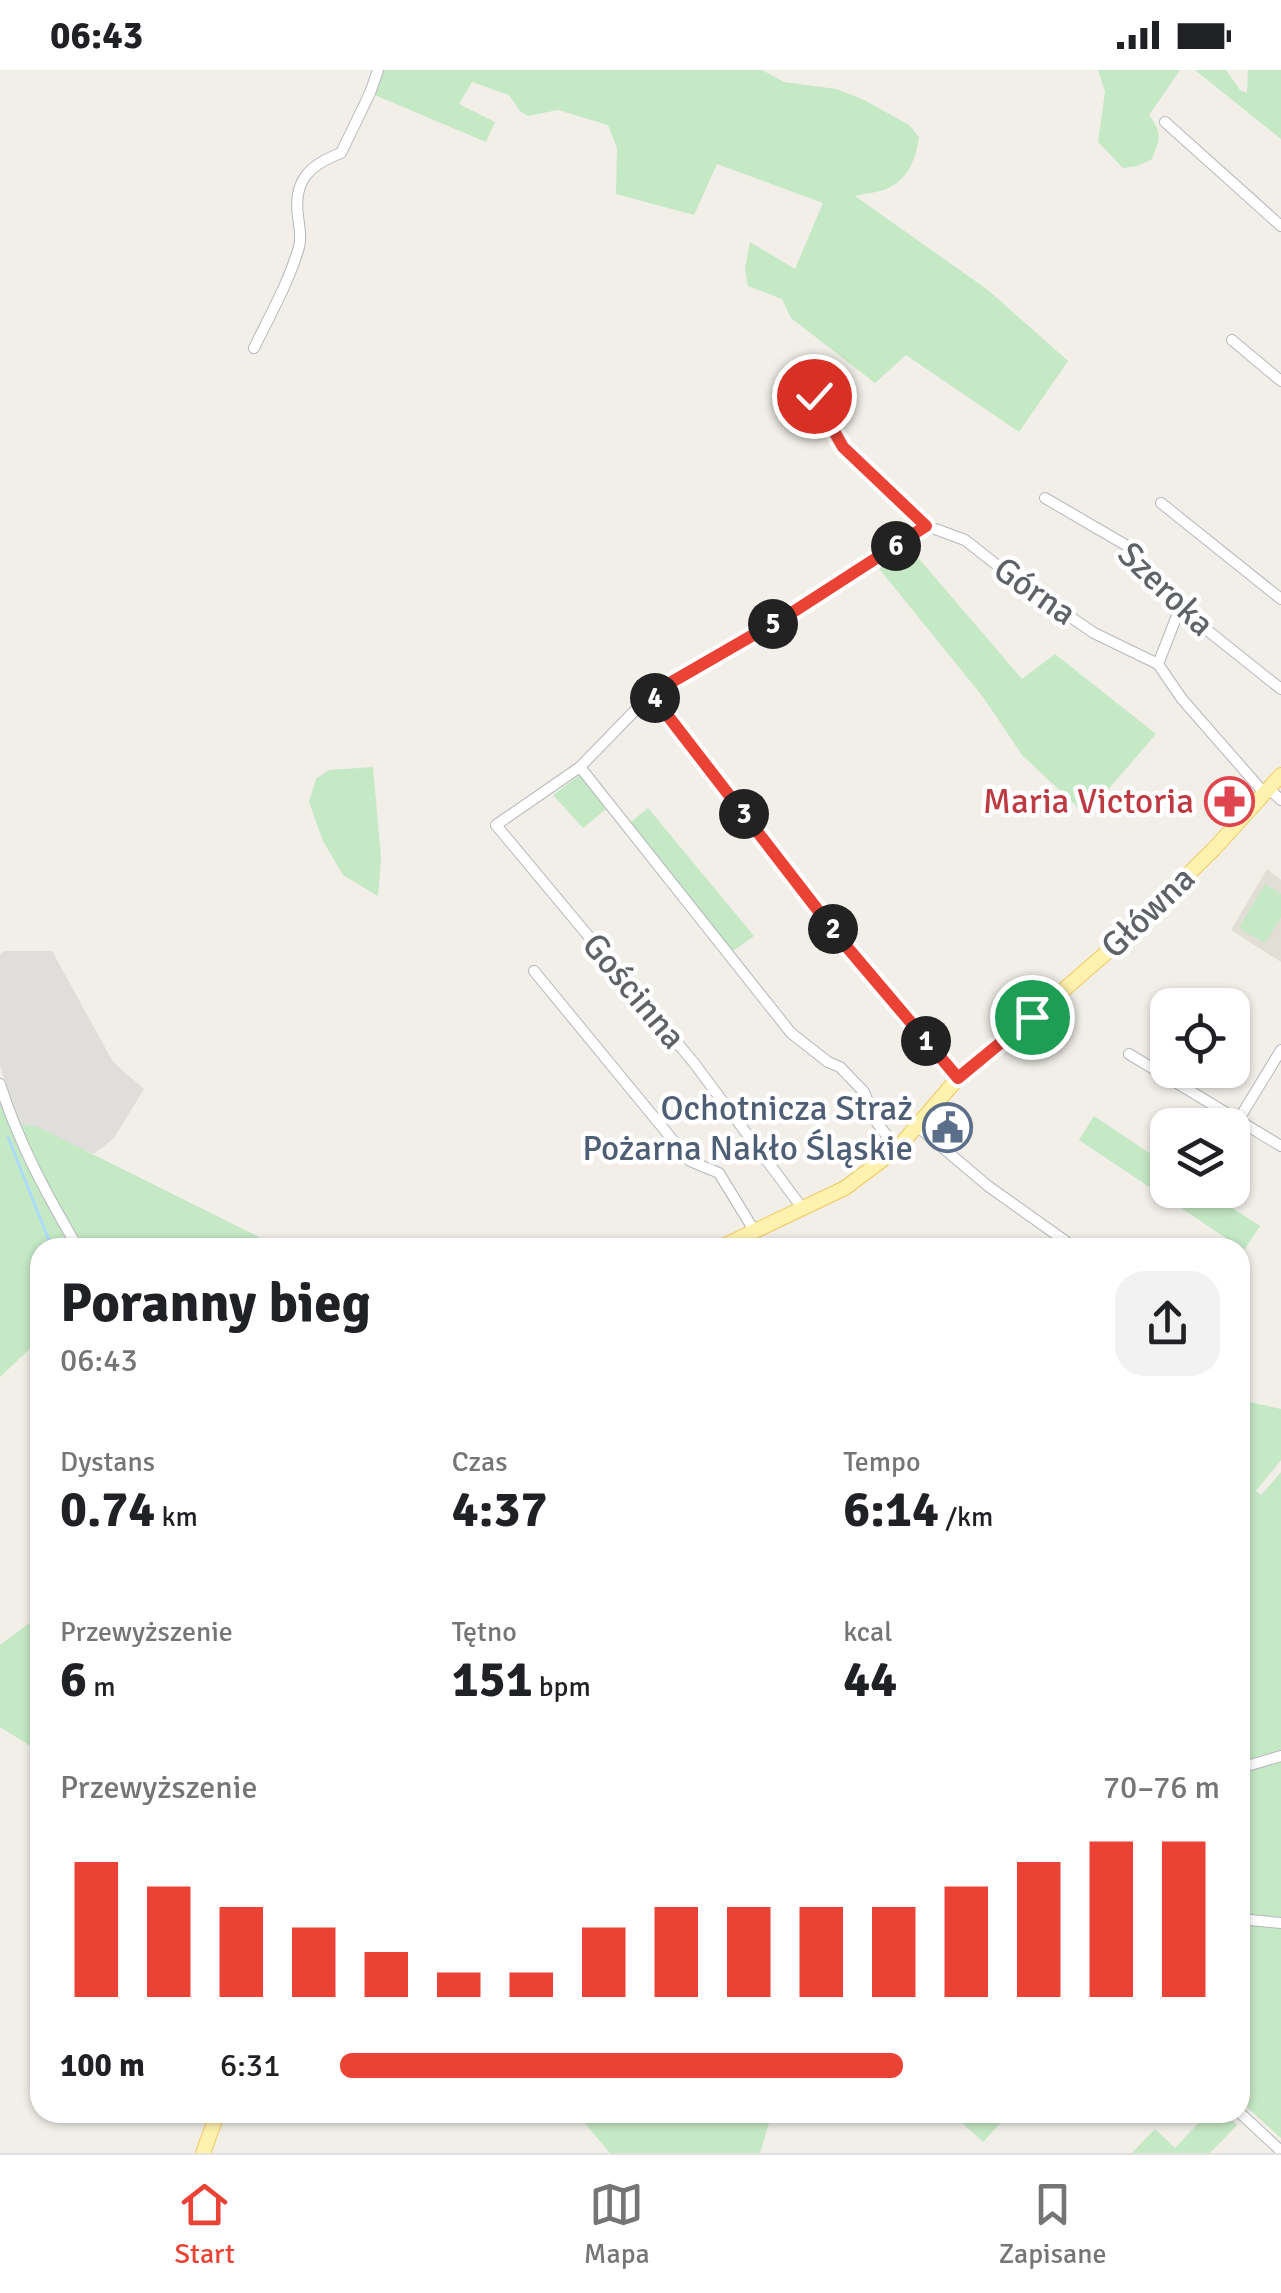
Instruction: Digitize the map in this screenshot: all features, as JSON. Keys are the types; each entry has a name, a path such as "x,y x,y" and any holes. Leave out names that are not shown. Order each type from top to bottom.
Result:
{"main road":[{"name":"Główna","path":"742,1238 845,1188 897,1149 958,1078 1122,938 1272,794 1281,775"},
{"path":"203,2153 214,2123"}],"street":[{"path":"254,348 301,243 295,198 300,180 326,159 342,154 378,70"},
{"path":"1165,122 1281,226"},
{"path":"1232,340 1281,381"},
{"name":"Górna","path":"806,389 843,447 926,526 965,540 1094,633 1158,664 1182,699 1272,794"},
{"name":"Szeroka","path":"1045,498 1129,547 1180,608 1281,689"},
{"path":"1161,503 1281,600"},
{"path":"897,1149 876,1120 864,1092 840,1067 791,1033 580,767 651,694 793,612 926,526"},
{"path":"1158,664 1180,608"},
{"path":"651,694 841,940 958,1078"},
{"name":"Gościnna","path":"580,767 496,825 694,1063 803,1210"},
{"path":"534,972 690,1161 719,1173 755,1232"},
{"path":"1246,1108 1281,1050"},
{"path":"1128,1054 1220,1108"},
{"path":"0,1084 16,1130 72,1238"},
{"path":"917,1126 988,1186 1061,1238"},
{"path":"1250,1126 1281,1146"},
{"path":"1250,1765 1281,1756"},
{"path":"1250,1920 1281,1922"},
{"path":"1250,2122 1281,2151"}],"shaded area":[{"path":"1267,869 1281,880 1281,962 1231,930"},
{"path":"4,951 52,951 113,1062 144,1089 114,1138 94,1154 20,1126 0,1066 0,955"}],"green space":[{"path":"378,70 762,70 784,82 836,89 864,100 909,125 919,137 913,161 900,180 882,190 855,196 988,290 1068,361 1019,432 906,355 875,383 791,318 782,299 748,286 745,269 750,242 795,269 823,203 717,164 694,215 616,194 617,148 608,125 558,110 528,116 509,95 472,82 459,104 495,122 486,142 370,93"},
{"path":"1098,70 1180,70 1149,115 1159,136 1152,159 1123,168 1098,142 1105,92"},
{"path":"1195,70 1226,70 1240,90 1247,93 1248,70 1281,70 1281,139"},
{"path":"908,546 1022,679 1055,654 1156,734 1086,815 1022,755 983,697 877,566"},
{"path":"373,767 381,858 378,896 343,875 323,841 309,802 316,779 329,770"},
{"path":"580,775 606,809 583,828 553,795"},
{"path":"648,808 754,936 733,951 631,822"},
{"path":"1265,884 1281,894 1281,917 1265,943 1239,928"},
{"path":"0,1084 13,1124 36,1126 261,1238 30,1238 30,1349 0,1377"},
{"path":"1094,1116 1150,1154 1150,1187 1079,1140"},
{"path":"1181,1208 1232,1208 1260,1226 1250,1241 1226,1238"},
{"path":"1250,1402 1281,1409 1281,1460 1256,1491 1261,1495 1281,1472 1281,2138 1250,2110"},
{"path":"30,1622 30,1746 0,1727 0,1645"},
{"path":"584,2123 769,2123 760,2153 610,2153"},
{"path":"962,2123 1001,2123 983,2142"},
{"path":"1199,2123 1237,2125 1210,2153 1132,2153 1155,2129 1175,2148"}],"waterway":[{"path":"8,1137 48,1238"}],"place":[{"name":"Maria Victoria","path":"1229,801"},
{"name":"Ochotnicza Straż Pożarna Nakło Śląskie","path":"948,1128"}],"route":[{"path":"814,396 843,447 926,526 793,612 651,694 841,940 958,1078 1032,1017"}]}
